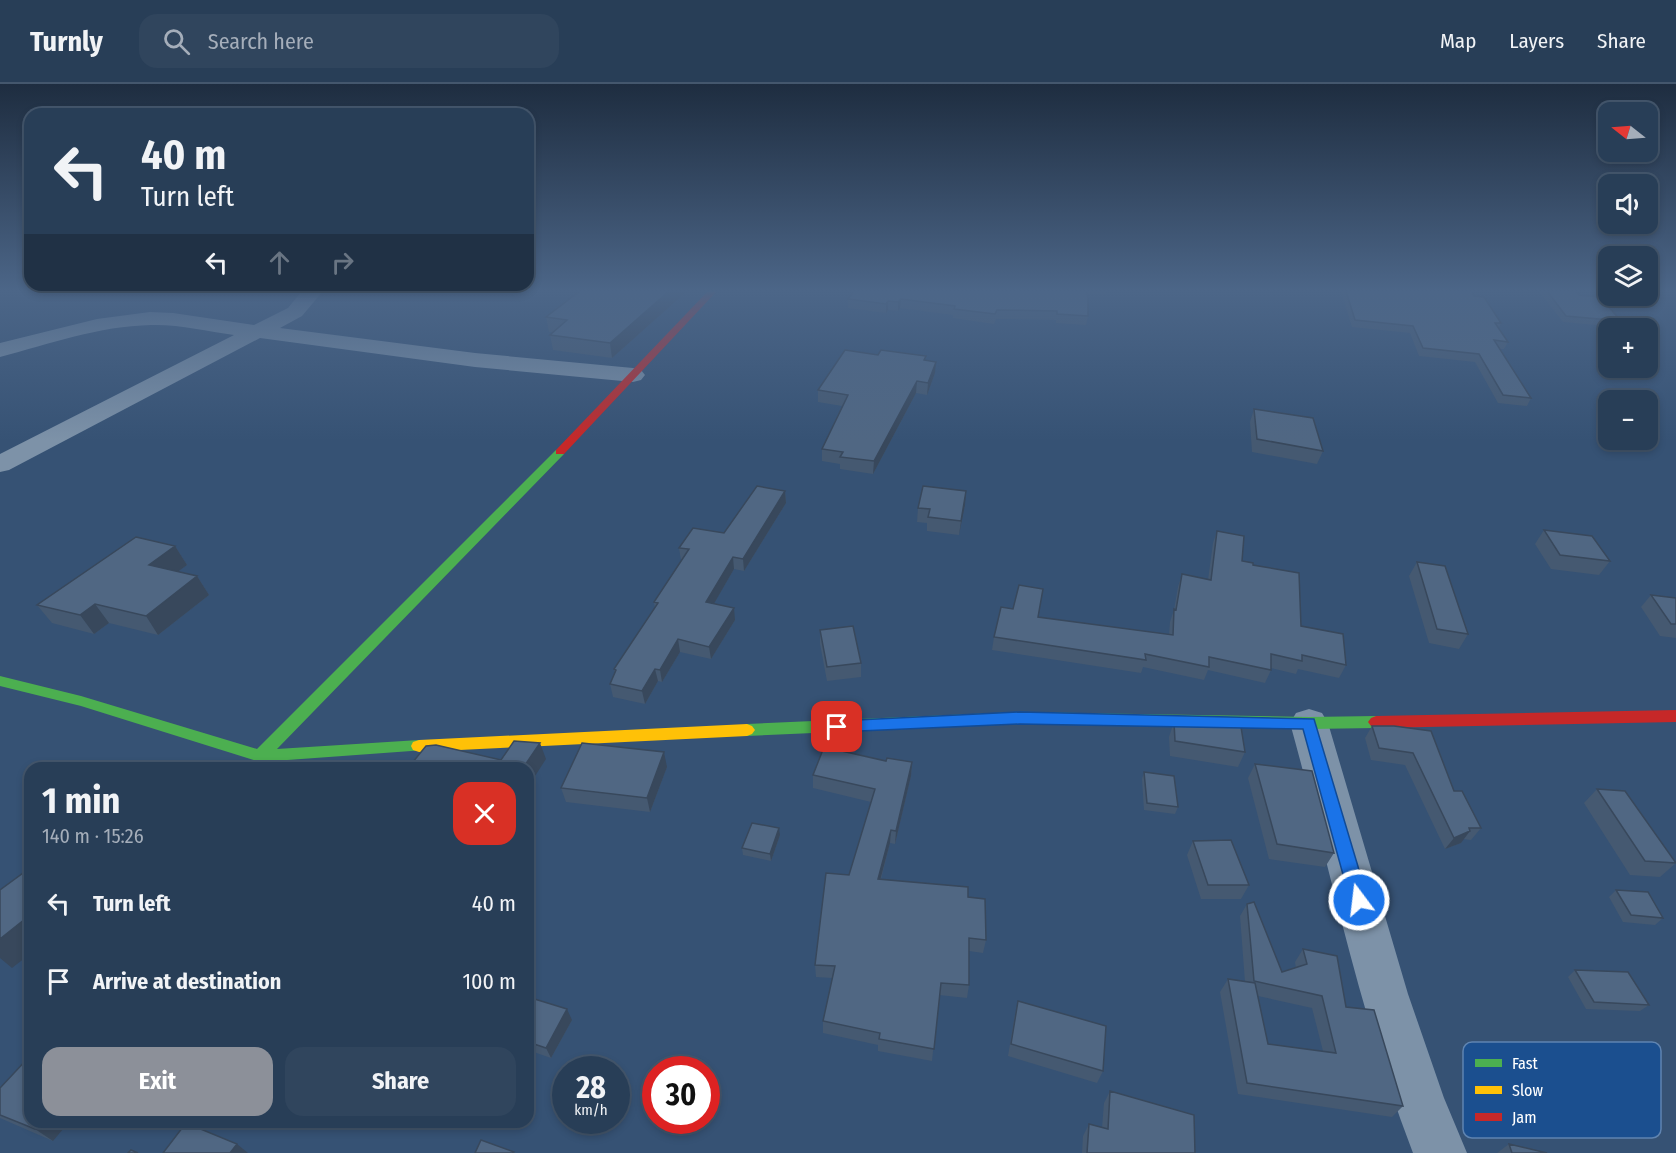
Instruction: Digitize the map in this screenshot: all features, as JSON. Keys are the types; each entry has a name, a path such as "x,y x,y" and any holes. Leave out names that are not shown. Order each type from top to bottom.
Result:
{"street":[{"path":"0,350 36,341"},
{"path":"0,464 239,341"},
{"path":"326,341 476,360 633,375"},
{"path":"260,756 665,341"},
{"path":"0,681 81,701 260,756 452,744 1020,718 1309,723 1676,716"},
{"path":"1309,723 1381,984 1422,1111 1440,1153"}],"building":[{"path":"1420,341 1495,341 1531,398 1503,395 1479,354 1423,348"},
{"path":"845,350 878,355 881,350 926,356 924,360 936,362 928,383 917,381 874,461 840,457 843,452 822,449 848,395 818,390"},
{"path":"1254,409 1313,418 1323,451 1257,439"},
{"path":"757,486 785,491 743,559 733,557 706,602 734,608 709,647 678,639 660,670 655,669 642,691 610,684 616,670 614,669 658,603 654,602 689,549 679,548 693,528 724,533"},
{"path":"923,486 966,491 961,521 928,517 930,509 918,508"},
{"path":"1544,530 1592,536 1610,561 1560,555"},
{"path":"1217,531 1244,536 1242,561 1299,573 1301,626 1343,634 1346,665 1302,655 1302,661 1271,654 1271,670 1209,657 1209,667 1145,654 1146,660 994,637 1001,607 1013,609 1019,585 1043,589 1038,617 1173,635 1174,609 1176,610 1182,574 1211,580"},
{"path":"136,537 175,546 149,565 197,576 146,616 95,604 80,615 37,605"},
{"path":"1417,562 1445,566 1468,634 1437,629"},
{"path":"1651,595 1676,598 1676,624 1671,624"},
{"path":"853,626 861,663 827,667 820,630"},
{"path":"1174,722 1217,723 1241,727 1245,752 1175,741"},
{"path":"1372,726 1394,726 1431,731 1454,791 1462,791 1481,828 1469,828 1470,831 1454,838 1413,753 1379,748"},
{"path":"514,741 540,743 527,762 413,762 426,746 436,745 501,760"},
{"path":"582,743 664,752 647,798 561,788"},
{"path":"824,747 886,761 887,758 912,762 896,831 891,830 878,879 968,887 968,897 985,899 986,940 969,938 969,985 941,983 934,1049 879,1039 880,1033 823,1021 835,966 815,965 826,873 849,875 875,789 813,775"},
{"path":"1255,764 1312,771 1334,853 1277,844"},
{"path":"1144,772 1174,776 1178,807 1147,803"},
{"path":"1597,789 1625,791 1676,863 1645,861"},
{"path":"752,823 779,828 770,854 742,848"},
{"path":"1231,840 1249,885 1208,885 1193,841"},
{"path":"24,872 24,920 0,939 0,890"},
{"path":"1616,890 1648,892 1663,918 1631,915"},
{"path":"1254,902 1282,972 1307,964 1303,949 1337,956 1346,1007 1374,1010 1403,1106 1247,1083 1228,979 1255,983 1268,1044 1336,1053 1322,996 1254,981 1247,904"},
{"path":"1575,970 1628,972 1649,1005 1594,1002"},
{"path":"534,999 567,1009 546,1048 534,1044"},
{"path":"1018,1001 1106,1026 1103,1071 1011,1044"},
{"path":"24,1062 24,1125 0,1115 0,1088"},
{"path":"1110,1091 1194,1115 1195,1153 1087,1153 1089,1124 1108,1129"},
{"path":"182,1128 198,1128 237,1144 230,1153 163,1153"},
{"path":"481,1140 514,1152 475,1153"},
{"path":"1509,1144 1547,1153 1512,1153"}],"traffic: fast":[{"path":"260,756 560,452"},
{"path":"0,681 81,701 260,756 419,746"},
{"path":"747,730 1020,718 1376,722"}],"traffic: slow":[{"path":"419,746 747,730"}],"traffic: jam":[{"path":"560,452 666,341"},
{"path":"1376,722 1676,716"}],"route":[{"path":"837,727 1020,718 1309,723 1359,900"}]}
